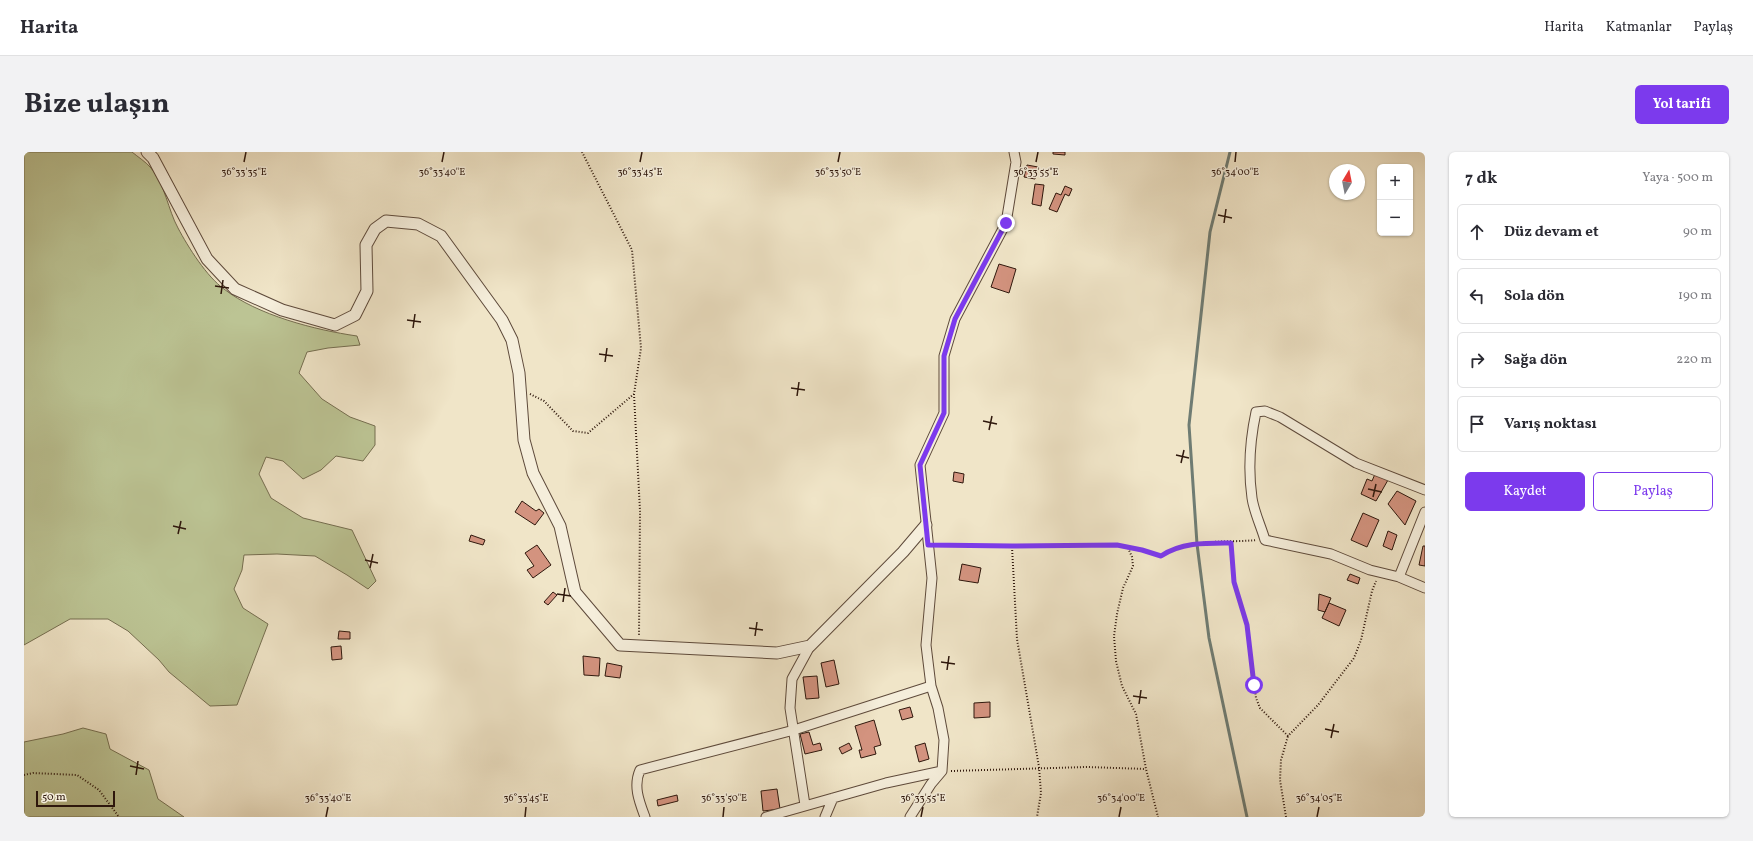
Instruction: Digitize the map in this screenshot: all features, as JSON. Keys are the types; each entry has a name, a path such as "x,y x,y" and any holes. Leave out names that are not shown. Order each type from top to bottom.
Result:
{"street":[{"path":"147,152 153,158 207,259 235,289 282,310 335,325 355,315 368,291 366,245 375,229 386,222 418,224 441,236 502,320 512,340 520,389 524,440 531,467 560,526 575,592 620,645 777,653 810,646"},
{"path":"910,817 931,784 942,771 944,740 938,708 931,686 926,645 932,578 920,465 944,413 944,356 955,319 1006,223 1016,162 1014,152"},
{"path":"1425,490 1356,463 1280,417 1265,410 1256,412 1251,442 1250,471 1252,500 1265,540 1331,554 1370,570 1400,577 1425,588"},
{"path":"1400,577 1425,512"},
{"path":"805,805 790,708 792,679 810,646 903,552 926,525"},
{"path":"645,817 640,802 636,780 640,770 794,730 931,686"},
{"path":"766,817 886,783 942,771"},
{"path":"825,817 833,798"}],"path":[{"path":"582,152 632,250 641,348 634,394 640,511 639,646"},
{"path":"520,389 544,401 573,431 588,433 634,394"},
{"path":"928,545 1117,545 1142,550 1161,556 1170,550 1184,545 1265,540"},
{"path":"1231,543 1234,582 1247,625 1256,698 1260,708 1288,736"},
{"path":"1012,546 1017,639 1039,767 1041,793 1037,817"},
{"path":"1128,548 1132,557 1133,566 1123,588 1117,614 1114,636 1116,661 1122,686 1136,714 1146,769 1158,817"},
{"path":"1286,817 1280,780 1280,766 1288,736 1318,705 1354,658 1361,640 1372,591 1381,572"},
{"path":"942,771 1039,767 1146,769"},
{"path":"24,775 33,773 77,775 98,790 119,817"}],"green space":[{"path":"24,152 132,152 147,164 156,174 178,228 187,244 211,277 224,289 237,298 270,314 323,330 357,336 360,345 328,348 307,352 299,373 322,399 350,417 375,426 375,445 363,461 336,456 321,470 303,479 283,461 266,457 259,474 271,498 303,518 352,530 376,581 368,589 315,556 277,554 244,555 242,570 234,589 243,608 268,624 237,705 210,706 169,672 159,660 128,631 108,619 70,619 24,645"},
{"path":"83,728 106,734 110,749 149,770 158,799 184,817 24,817 24,742 63,734"}],"building":[{"path":"1053,152 1065,152 1065,155 1053,154"},
{"path":"1027,165 1038,167 1035,179 1024,177"},
{"path":"1035,184 1044,185 1041,206 1032,204"},
{"path":"1065,186 1072,189 1069,196 1065,194 1057,212 1049,209 1056,193 1061,195"},
{"path":"999,264 1016,269 1009,293 991,287"},
{"path":"954,472 964,474 963,483 953,481"},
{"path":"1375,474 1388,480 1376,501 1361,494 1367,479 1372,481"},
{"path":"1397,491 1416,501 1405,525 1388,504"},
{"path":"522,501 536,511 539,509 544,513 535,525 515,512"},
{"path":"1363,513 1379,520 1367,547 1351,540"},
{"path":"1388,531 1397,535 1392,550 1383,546"},
{"path":"471,535 485,540 483,545 469,541"},
{"path":"537,545 551,565 533,578 527,570 534,566 525,553"},
{"path":"1423,546 1425,546 1425,566 1419,565"},
{"path":"962,564 981,568 978,583 959,580"},
{"path":"1350,574 1360,578 1358,584 1347,580"},
{"path":"553,592 557,595 548,605 544,602"},
{"path":"1319,594 1331,598 1325,612 1318,610"},
{"path":"1329,603 1346,610 1339,626 1322,618"},
{"path":"339,631 350,632 350,639 338,639"},
{"path":"341,646 342,659 332,660 331,647"},
{"path":"583,656 600,658 599,676 584,675"},
{"path":"834,660 839,684 826,687 821,663"},
{"path":"607,663 622,666 620,678 605,676"},
{"path":"817,676 819,698 806,699 803,677"},
{"path":"990,702 990,717 974,718 974,703"},
{"path":"910,707 913,717 902,720 899,710"},
{"path":"874,720 881,745 874,747 876,754 861,758 859,750 862,750 855,726"},
{"path":"809,732 813,745 820,743 822,750 805,754 800,734"},
{"path":"849,743 852,749 842,754 839,748"},
{"path":"925,743 929,759 919,762 915,746"},
{"path":"777,789 780,809 763,811 761,791"},
{"path":"677,795 678,801 658,806 657,800"}],"waterway":[{"path":"1230,152 1210,232 1189,425 1197,544 1209,638 1247,817"}],"route":[{"path":"1006,223 955,319 944,356 944,413 920,465 928,545 1101,547 1117,545 1142,550 1161,556 1170,550 1184,545 1231,543 1234,582 1247,625 1254,685"}]}
